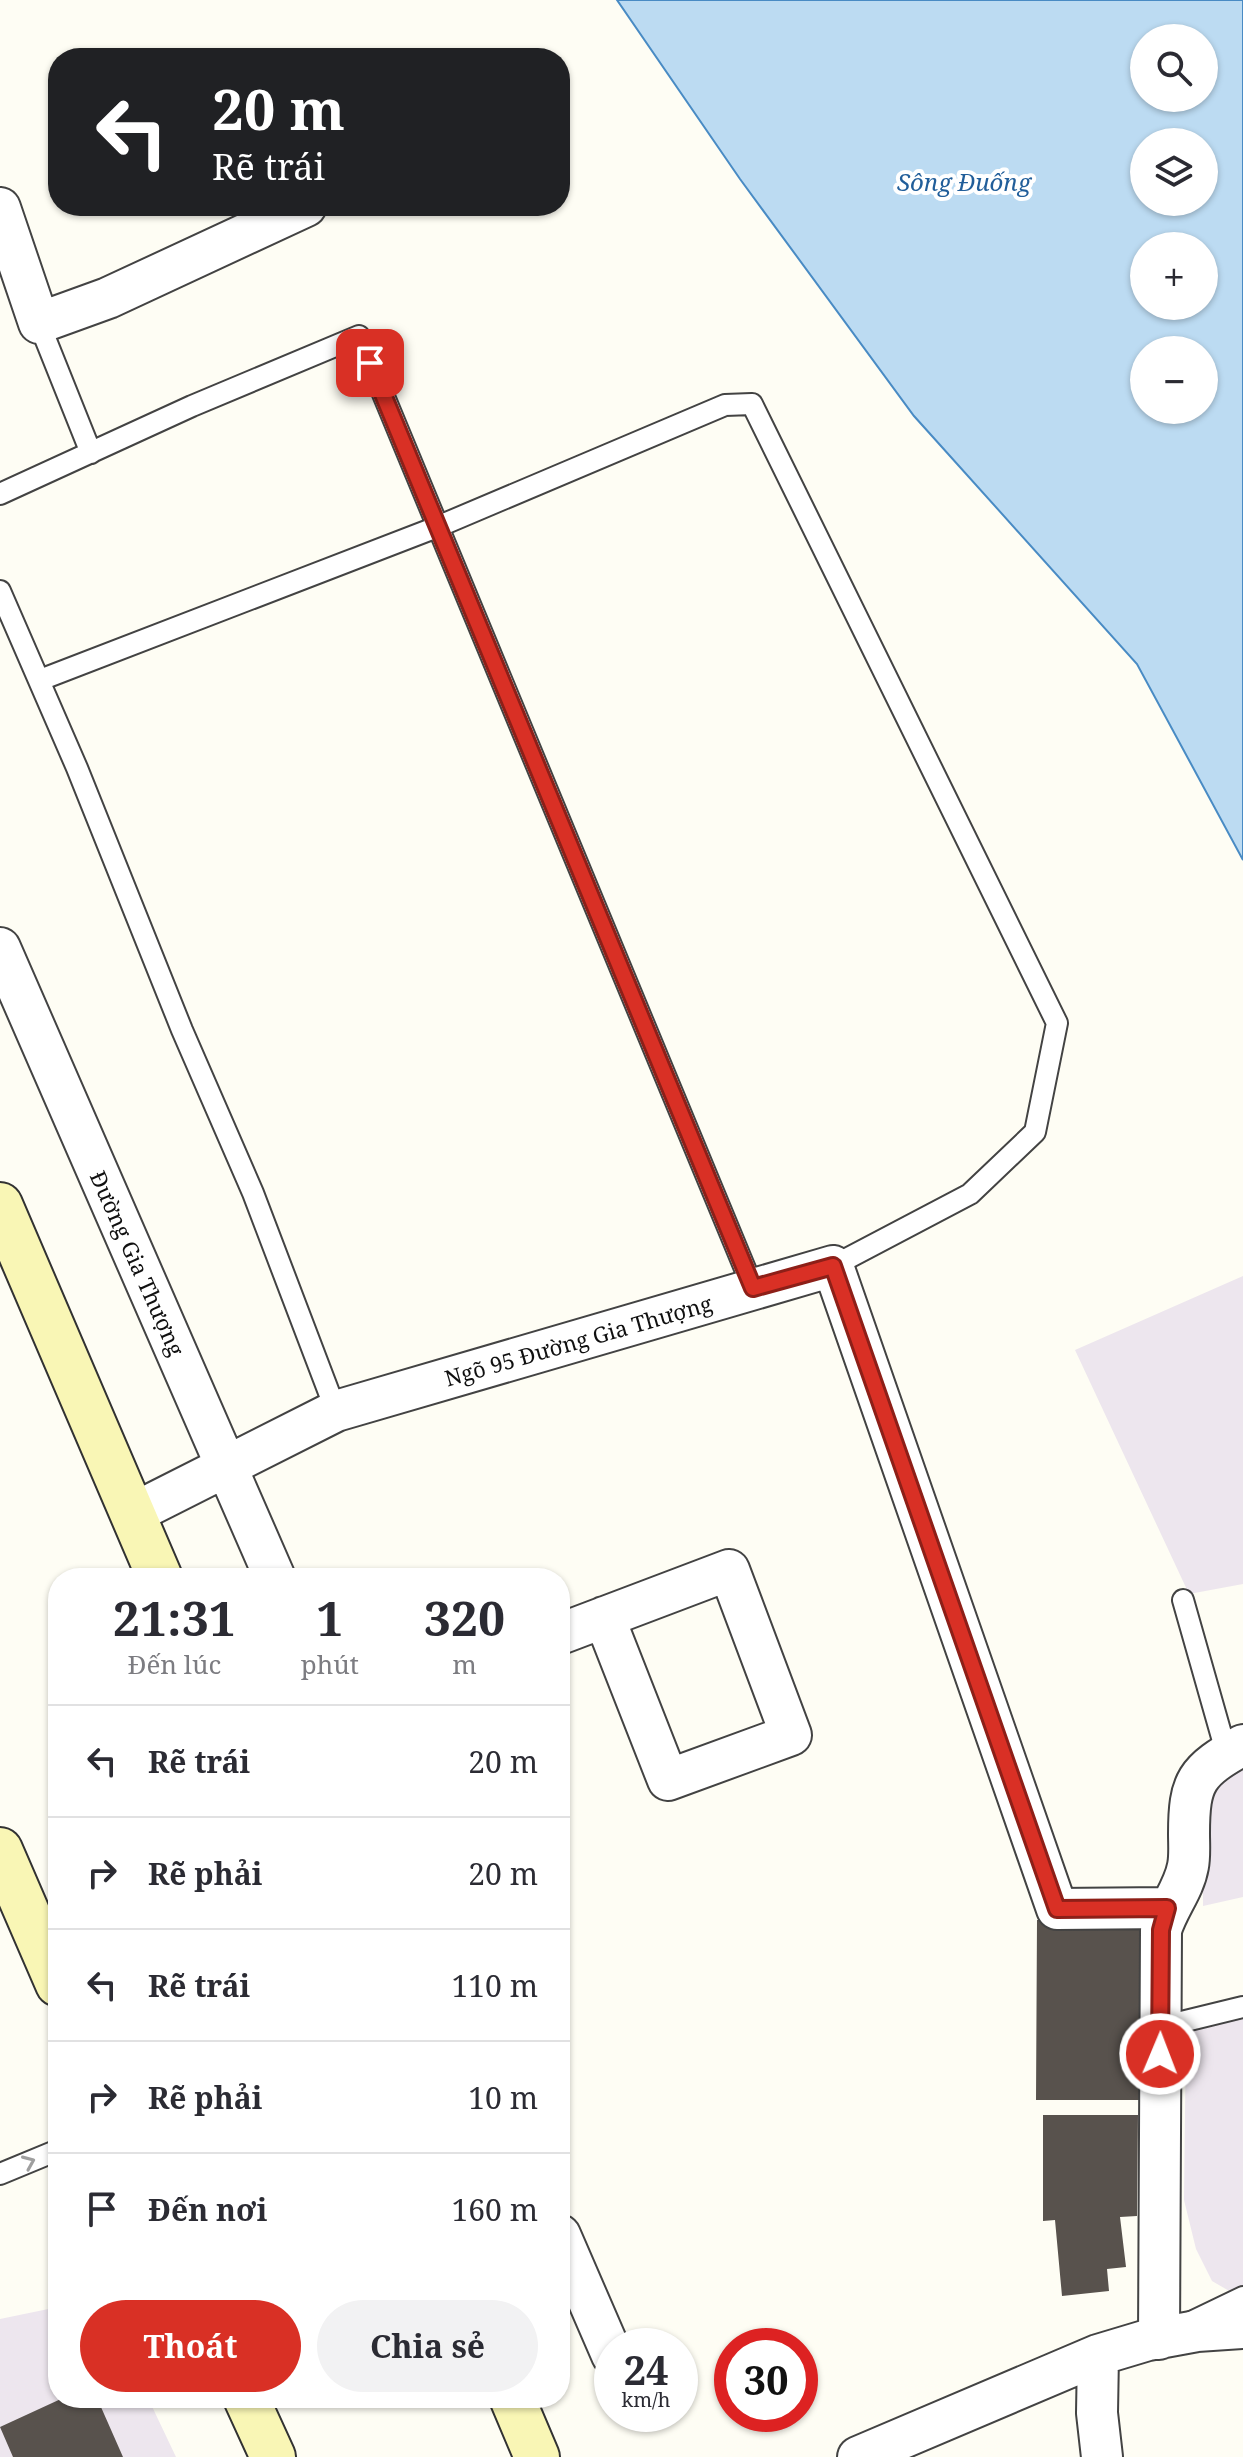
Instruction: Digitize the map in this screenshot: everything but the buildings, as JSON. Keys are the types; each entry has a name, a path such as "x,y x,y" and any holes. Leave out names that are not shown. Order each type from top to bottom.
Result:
{"main road":[{"path":"0,1205 156,1568"},
{"path":"0,1850 48,1961"},
{"path":"251,2408 273,2457"},
{"path":"516,2408 537,2457"}],"street":[{"path":"0,208 39,323 108,298 284,216"},
{"name":"Đường Gia Thượng","path":"0,948 271,1568"},
{"path":"833,1266 1057,1909 1167,1908"},
{"name":"Ngõ 95 Đường Gia Thượng","path":"132,1514 336,1411 833,1266"},
{"path":"570,1630 604,1617 729,1570 791,1735 668,1780 604,1617"},
{"path":"1159,2339 1161,1930 1167,1908 1181,1887 1188,1865 1189,1803 1194,1784 1204,1770 1235,1750"},
{"path":"570,2258 600,2328"},
{"path":"858,2457 1098,2355 1197,2331 1243,2328"},
{"path":"1098,2355 1097,2413 1102,2457"}],"lane":[{"path":"39,323 91,453"},
{"path":"0,494 192,406 359,336 753,1288"},
{"path":"40,680 437,527 725,405 752,404 1057,1023 1035,1132 970,1194 833,1266"},
{"path":"0,591 253,1193 336,1411"},
{"path":"1183,1600 1235,1750"},
{"path":"1161,2027 1243,2007"},
{"path":"0,2174 48,2154"},
{"path":"1159,2339 1243,2297"}],"shaded area":[{"path":"1243,1276 1243,1584 1189,1594 1075,1350"},
{"path":"1243,1764 1243,1897 1203,1906 1203,1811 1211,1792"},
{"path":"1243,2016 1243,2299 1212,2281 1196,2249 1184,2200 1186,2029"},
{"path":"48,2309 48,2408 153,2408 176,2457 0,2457 0,2319"}],"water":[{"name":"Sông Đuống","path":"617,0 1243,0 1243,860 1137,664 914,416 740,179"}],"route":[{"path":"370,363 753,1288 833,1266 1057,1909 1167,1908 1161,1930 1160,2054"}]}
